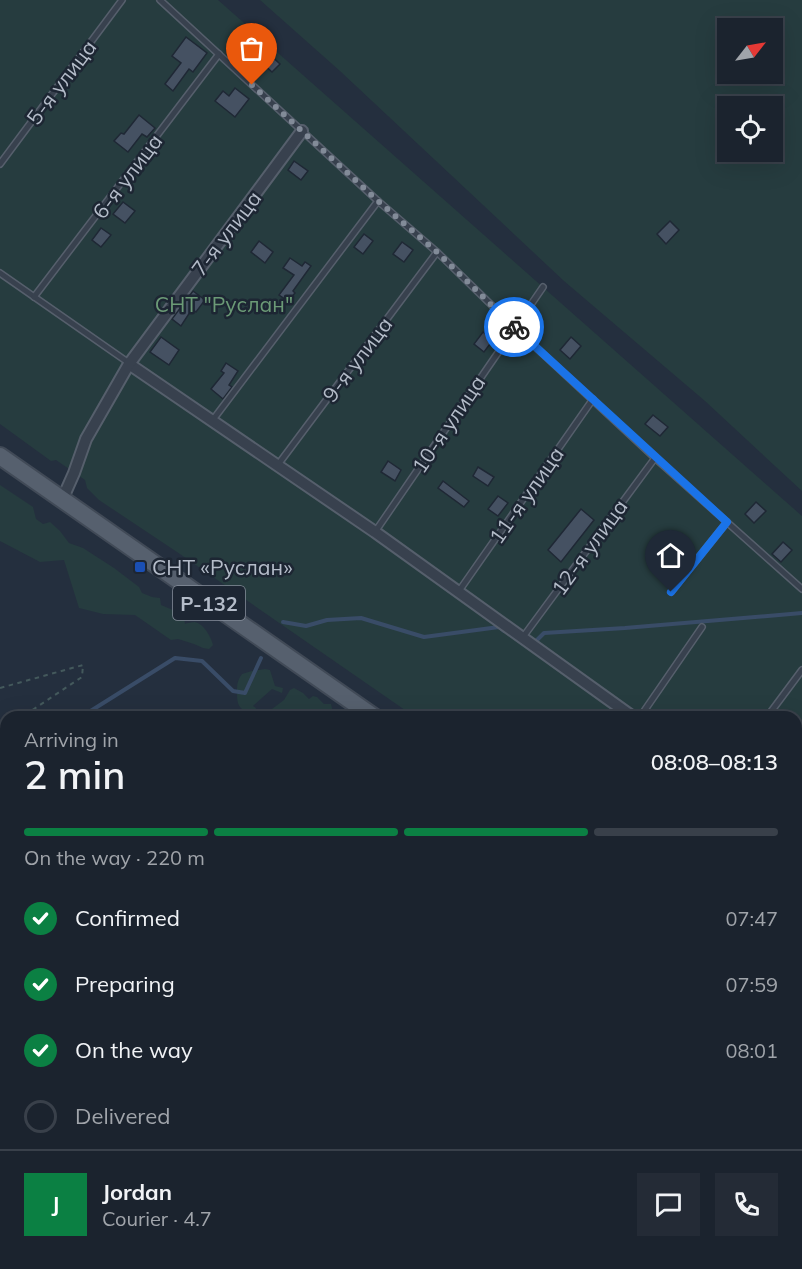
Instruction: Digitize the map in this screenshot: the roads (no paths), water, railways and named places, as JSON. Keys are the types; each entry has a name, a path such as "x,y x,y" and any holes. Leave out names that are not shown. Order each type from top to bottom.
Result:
{"main road":[{"name":"Р-132","path":"0,456 365,711"}],"street":[{"name":"7-я улица","path":"62,500 75,473 86,439 129,363 302,131"},
{"path":"129,363 375,532 625,711"}],"lane":[{"name":"5-я улица","path":"0,164 122,0"},
{"path":"160,0 378,201 437,252 655,458 802,589"},
{"name":"6-я улица","path":"34,297 219,54"},
{"path":"212,421 378,201"},
{"name":"9-я улица","path":"277,465 437,252"},
{"path":"0,273 129,363"},
{"name":"10-я улица","path":"375,532 543,287"},
{"name":"11-я улица","path":"459,591 592,399"},
{"name":"12-я улица","path":"523,637 655,458"},
{"path":"671,592 727,522"},
{"path":"644,711 702,627"},
{"path":"771,711 802,670"}],"waterway":[{"path":"536,641 544,633 802,613"},
{"path":"283,622 306,626 327,620 361,618 424,637 499,627 504,631"},
{"path":"91,711 175,658 202,661 233,691 245,693 261,658"}],"place":[{"name":"СНТ «Руслан»","path":"140,567"}],"park label":[{"name":"СНТ \"Руслан\"","path":"224,304"}]}
